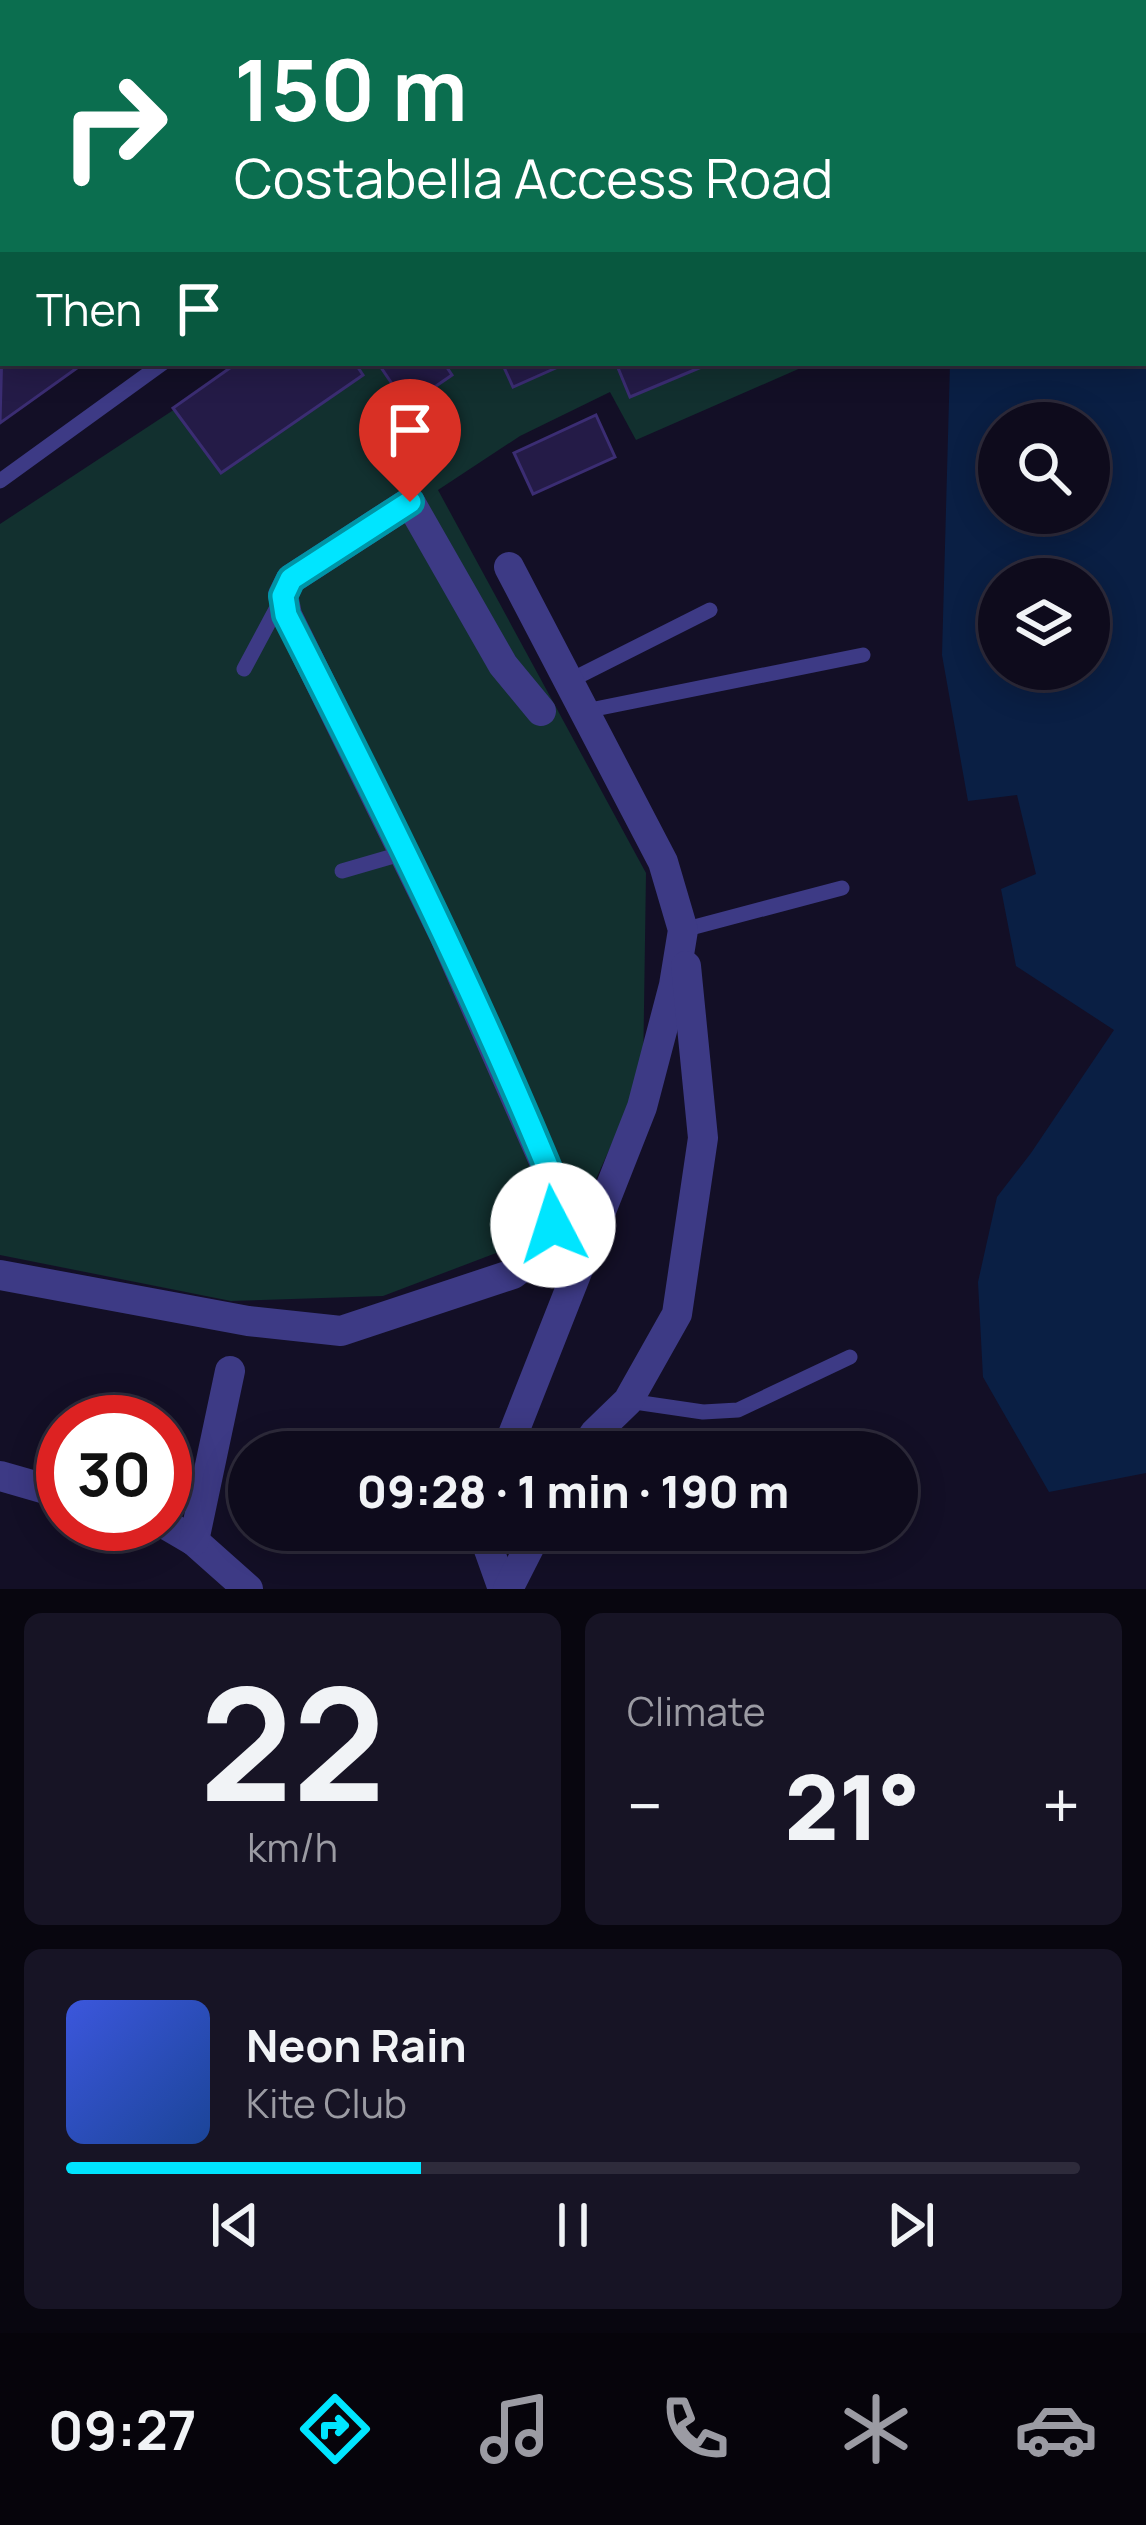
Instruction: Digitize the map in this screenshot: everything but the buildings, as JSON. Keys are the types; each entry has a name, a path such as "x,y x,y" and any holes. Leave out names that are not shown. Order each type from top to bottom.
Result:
{"street":[{"path":"0,1275 248,1322 341,1331 513,1274 545,1250 561,1200 478,1007 286,615 283,596 291,579 410,502 503,665 541,711"},
{"path":"509,567 663,862 683,930 703,1138 677,1314 628,1401 601,1431"},
{"path":"514,1431 642,1107 674,985 683,930"},
{"path":"230,1371 194,1540 248,1589"},
{"path":"0,1476 36,1486"},
{"path":"491,1551 506,1589"},
{"path":"506,1589 527,1551"}],"lane":[{"path":"0,481 159,366"},
{"path":"244,669 283,596"},
{"path":"569,681 710,610"},
{"path":"585,711 863,655"},
{"path":"342,871 404,853"},
{"path":"683,930 842,888"},
{"path":"628,1401 703,1412 738,1410 850,1358"}],"green space":[{"path":"240,366 805,366 636,440 610,392 520,436 438,490 646,873 643,1075 553,1274 525,1242 383,1296 231,1301 0,1255 0,524"}],"water":[{"path":"950,366 1146,366 1146,1473 1049,1492 983,1377 978,1282 997,1197 1114,1030 1016,966 1001,889 1036,874 1017,795 968,801 942,655"}],"route":[{"path":"410,502 291,579 283,596 286,615 446,937 509,1078 561,1200 553,1225"}]}
